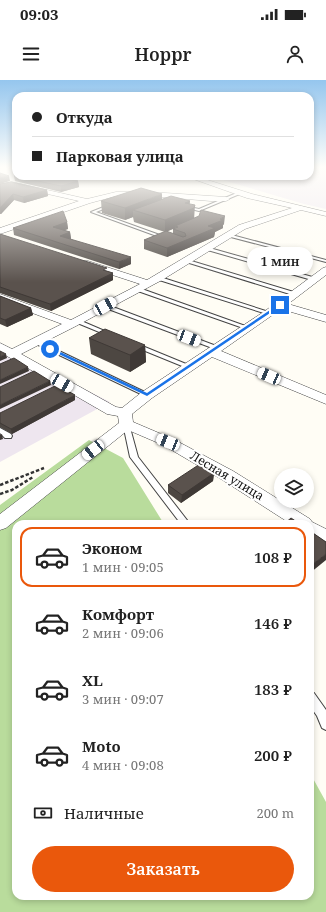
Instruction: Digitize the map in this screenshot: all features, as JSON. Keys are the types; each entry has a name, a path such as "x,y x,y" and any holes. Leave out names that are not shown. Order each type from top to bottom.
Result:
{"street":[{"path":"2,234 21,224 76,205"},
{"path":"287,205 326,214"},
{"path":"7,353 36,342 158,278 242,227 300,208"},
{"path":"0,224 21,224"},
{"path":"79,261 148,283"},
{"path":"0,523 125,419 147,395 248,328 326,270"},
{"path":"0,297 74,323"},
{"path":"275,309 326,319"},
{"path":"214,350 326,400"},
{"name":"Лесная улица","path":"7,353 58,385 112,411 228,475 298,520"},
{"path":"314,530 326,538"}],"lane":[{"path":"113,205 93,212 169,239"},
{"path":"178,206 199,210 212,205"},
{"path":"198,216 199,210"},
{"path":"124,223 131,221"},
{"path":"162,237 169,234"},
{"path":"228,235 326,262"},
{"path":"206,248 314,279"},
{"path":"188,261 295,294"},
{"path":"158,278 275,309"},
{"path":"137,289 248,328"},
{"path":"105,306 214,350"},
{"path":"74,323 119,338"},
{"path":"126,341 189,367"},
{"path":"36,342 147,395"},
{"path":"125,419 134,457 183,520"},
{"path":"0,430 8,436"},
{"path":"314,702 321,712 326,724"}],"path":[{"path":"0,485 48,467"}],"shaded area":[{"path":"308,205 326,205 326,209"},
{"path":"0,345 13,352 110,402 0,462"}],"green space":[{"path":"89,440 123,458 162,520 12,520 12,900 314,900 314,780 326,802 326,912 0,912 0,505"}],"building":[{"path":"114,205 133,205 125,208"},
{"path":"147,205 195,205 194,208 165,220 133,210"},
{"path":"201,210 225,216 220,219 223,220 208,226 215,228 167,248 144,240 166,231 183,237 186,236 185,233 173,229 178,227 175,226 199,216"},
{"path":"63,211 67,222 53,227 70,232 60,236 131,257 119,262 13,228"},
{"path":"0,234 107,268 103,270 113,273 50,304 0,287"},
{"path":"0,296 31,308 5,320 0,318"},
{"path":"105,329 145,345 130,355 89,338"},
{"path":"0,351 6,354 0,357"},
{"path":"14,358 28,367 0,380 0,364"},
{"path":"34,371 50,381 0,405 0,387"},
{"path":"57,385 75,395 11,429 0,423 0,413"},
{"path":"200,464 214,473 182,495 168,485"},
{"path":"314,534 326,542 326,554 314,563"}],"route":[{"path":"50,349 147,395 280,305"}]}
